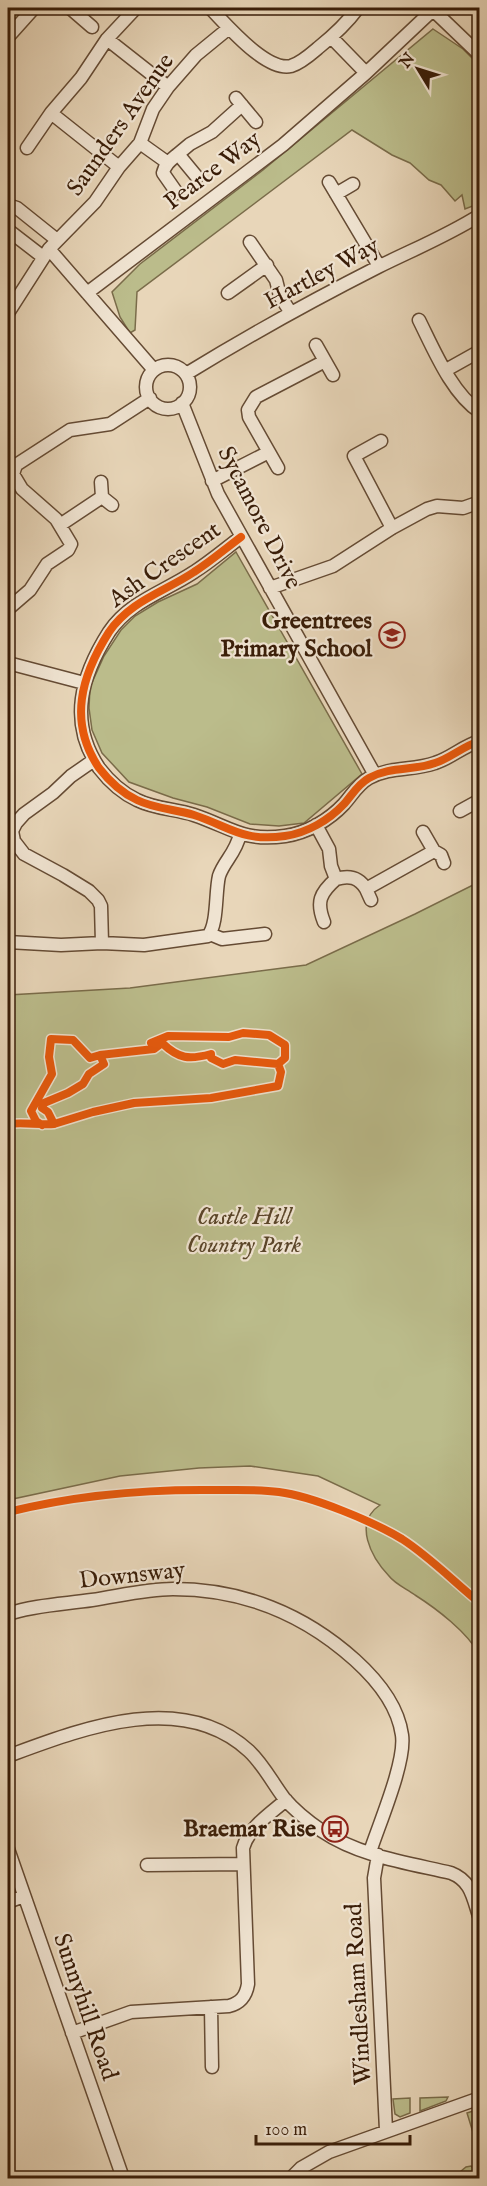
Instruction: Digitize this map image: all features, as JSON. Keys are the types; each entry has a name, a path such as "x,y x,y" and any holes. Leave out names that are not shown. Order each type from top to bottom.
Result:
{"street":[{"path":"8,37 34,8"},
{"path":"70,8 92,27"},
{"path":"27,147 51,113 81,78 107,39 136,8"},
{"path":"210,8 266,60 281,66 298,64 331,37 358,8"},
{"path":"434,9 480,55"},
{"name":"Pearce Way","path":"87,293 254,168 366,73 434,9"},
{"name":"Saunders Avenue","path":"8,313 50,249 95,202 119,167 140,143 153,109 168,87 196,55 229,28"},
{"path":"331,37 366,73"},
{"path":"107,39 168,87"},
{"path":"177,194 163,176 163,170 168,163 190,144 212,132 239,102 256,122"},
{"path":"51,113 119,167"},
{"path":"140,143 168,163"},
{"path":"178,154 197,177"},
{"path":"329,182 379,267"},
{"path":"336,194 353,184"},
{"path":"8,206 17,208 154,370"},
{"name":"Hartley Way","path":"186,374 291,313 379,267 456,231 480,215"},
{"path":"8,230 50,249"},
{"path":"250,242 276,280 280,296 291,313"},
{"path":"228,293 267,265"},
{"path":"419,320 463,398 480,412"},
{"path":"316,345 333,375"},
{"path":"446,370 480,351"},
{"path":"278,468 267,453 249,417 249,405 256,397 325,361"},
{"path":"164,365 182,369 186,374 190,389 182,403 168,408 158,406 150,399 146,387 154,370 164,365"},
{"path":"8,609 30,590 47,564 71,547 60,525 18,484 13,474 16,465 70,430 110,424 150,399"},
{"name":"Sycamore Drive","path":"182,403 212,480 241,537 375,775"},
{"path":"381,441 354,456 392,528"},
{"path":"212,480 267,453"},
{"path":"60,525 107,501 101,482"},
{"path":"270,588 333,566 392,528 432,507 463,508 480,502"},
{"name":"Ash Crescent","path":"241,537 192,574 143,600 123,616 103,642 84,683 81,706 86,742 94,760 114,784 138,801 194,815 240,834 271,838 303,832 316,825 341,807 364,781 375,775"},
{"path":"8,663 84,683"},
{"path":"375,775 395,769 434,764 480,741"},
{"path":"94,760 24,814 10,831 24,854 63,875 98,900 102,943"},
{"path":"460,811 480,800"},
{"path":"316,825 329,849 331,866 336,879"},
{"path":"423,832 434,851 441,855 444,863"},
{"path":"8,942 61,945 102,943 150,945 181,938 205,937 210,934 213,926 220,875 234,853 240,834"},
{"path":"324,922 319,910 319,902 336,879 354,878 361,882 369,894 434,851"},
{"path":"210,934 222,939 264,934"},
{"name":"Downsway","path":"8,1614 154,1591 202,1590 266,1605 314,1627 339,1646 378,1684 389,1700 402,1734 402,1757 374,1854"},
{"path":"8,1756 86,1729 125,1721 158,1719 188,1721 220,1731 247,1749 260,1763 286,1800 322,1831 344,1843 374,1854 451,1873 462,1878 467,1883 480,1919"},
{"path":"72,2033 131,2012 236,2004 247,1993 243,1848 246,1838 286,1800"},
{"name":"Sunnyhill Road","path":"8,1849 123,2178"},
{"name":"Windlesham Road","path":"374,1854 386,2130"},
{"path":"147,1865 243,1864"},
{"path":"8,1902 24,1896"},
{"path":"211,2007 212,2067"},
{"path":"291,2178 315,2159 386,2130 480,2098"}],"green space":[{"path":"8,8 29,8 8,34"},
{"path":"433,29 463,49 479,65 480,201 478,204 465,209 462,195 455,201 441,185 429,180 410,163 392,155 352,130 137,292 135,330 130,333 120,317 112,292 140,264 263,170"},
{"path":"236,552 362,774 304,823 279,826 250,824 207,807 173,798 129,782 102,753 92,730 89,708 90,687 104,656 121,630 135,616 158,602 197,584"},
{"name":"Castle Hill Country Park","path":"479,882 479,1654 467,1637 451,1622 433,1607 394,1582 376,1559 366,1530 367,1521 372,1512 380,1505 318,1476 250,1466 199,1468 120,1476 8,1500 8,995 130,988 306,965"},
{"path":"448,2097 446,2101 420,2111 420,2098"},
{"path":"410,2098 410,2113 400,2117 395,2114 393,2099"},
{"path":"480,2109 479,2152 467,2113"},
{"path":"471,2166 476,2172 479,2170 479,2178 455,2178 466,2167"}],"cycle path":[{"path":"241,537 200,568 127,612 117,621 99,649 85,682 81,716 89,751 99,768 116,786 144,803 194,815 247,835 285,836 309,829 325,820 344,804 358,786 377,774 435,763 480,741"},
{"path":"151,1043 168,1036 229,1037 243,1033 269,1035 285,1045 285,1058 278,1064"},
{"path":"8,1124 19,1123 36,1124 42,1124 54,1124 48,1112 42,1108 44,1103 83,1084 89,1074 104,1064 100,1055 90,1058 73,1040 51,1039 49,1057 52,1074 31,1111 36,1121 42,1125"},
{"path":"54,1124 134,1103 211,1098 278,1086 281,1072 278,1064 235,1060 223,1064 211,1058 211,1054 185,1057 162,1043 154,1049 100,1055"},
{"path":"8,1512 59,1501 137,1492 248,1490 293,1494 376,1525 402,1539 480,1603"}],"place":[{"name":"Greentrees Primary School","path":"392,635"},
{"name":"Braemar Rise","path":"335,1829"}]}
